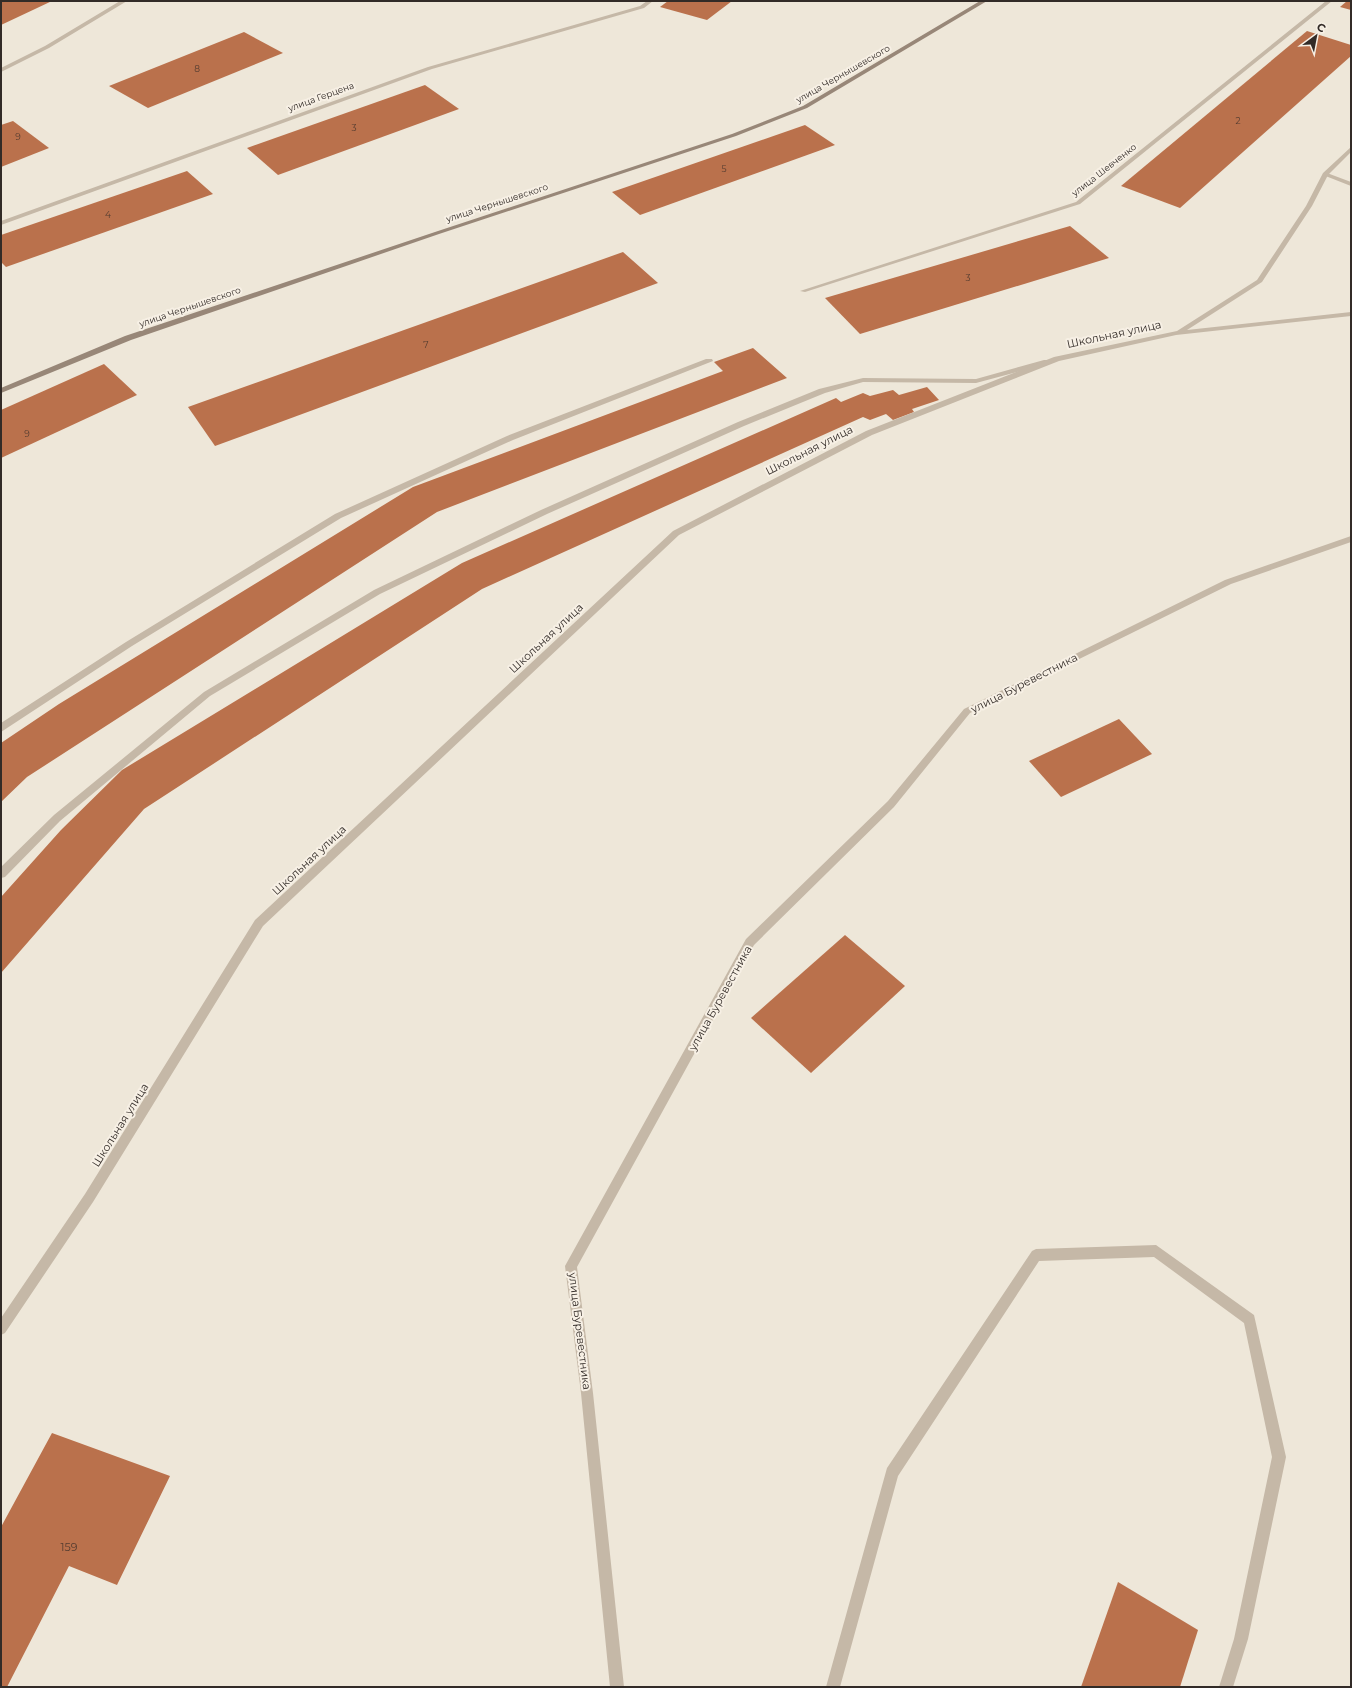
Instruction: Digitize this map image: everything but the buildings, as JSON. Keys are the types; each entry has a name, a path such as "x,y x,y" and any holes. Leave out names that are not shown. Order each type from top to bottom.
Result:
{"main road":[{"name":"улица Чернышевского","path":"1,391 128,338 429,235 734,135 805,108 984,1"}],"street":[{"path":"1,70 47,47 124,1"},
{"name":"улица Герцена","path":"1,223 170,160 430,68 642,7 650,1"},
{"name":"улица Шевченко","path":"803,291 1078,203 1322,4 1329,1"},
{"path":"1176,333 1260,281 1309,206 1325,174 1351,149"},
{"path":"1325,174 1351,184"},
{"name":"Школьная улица","path":"1,1329 89,1198 259,923 676,532 869,433 1057,359 1176,333 1351,314"},
{"path":"1,874 57,818 207,694 377,592 558,506 741,424 822,391 863,380 976,381 1057,359"},
{"path":"1,728 129,644 338,516 510,438 709,361"},
{"name":"улица Буревестника","path":"617,1687 587,1393 571,1266 750,942 891,804 967,711 1228,582 1351,539"},
{"path":"833,1687 892,1473 1036,1255 1156,1251 1250,1319 1279,1457 1241,1639 1226,1687"}]}
